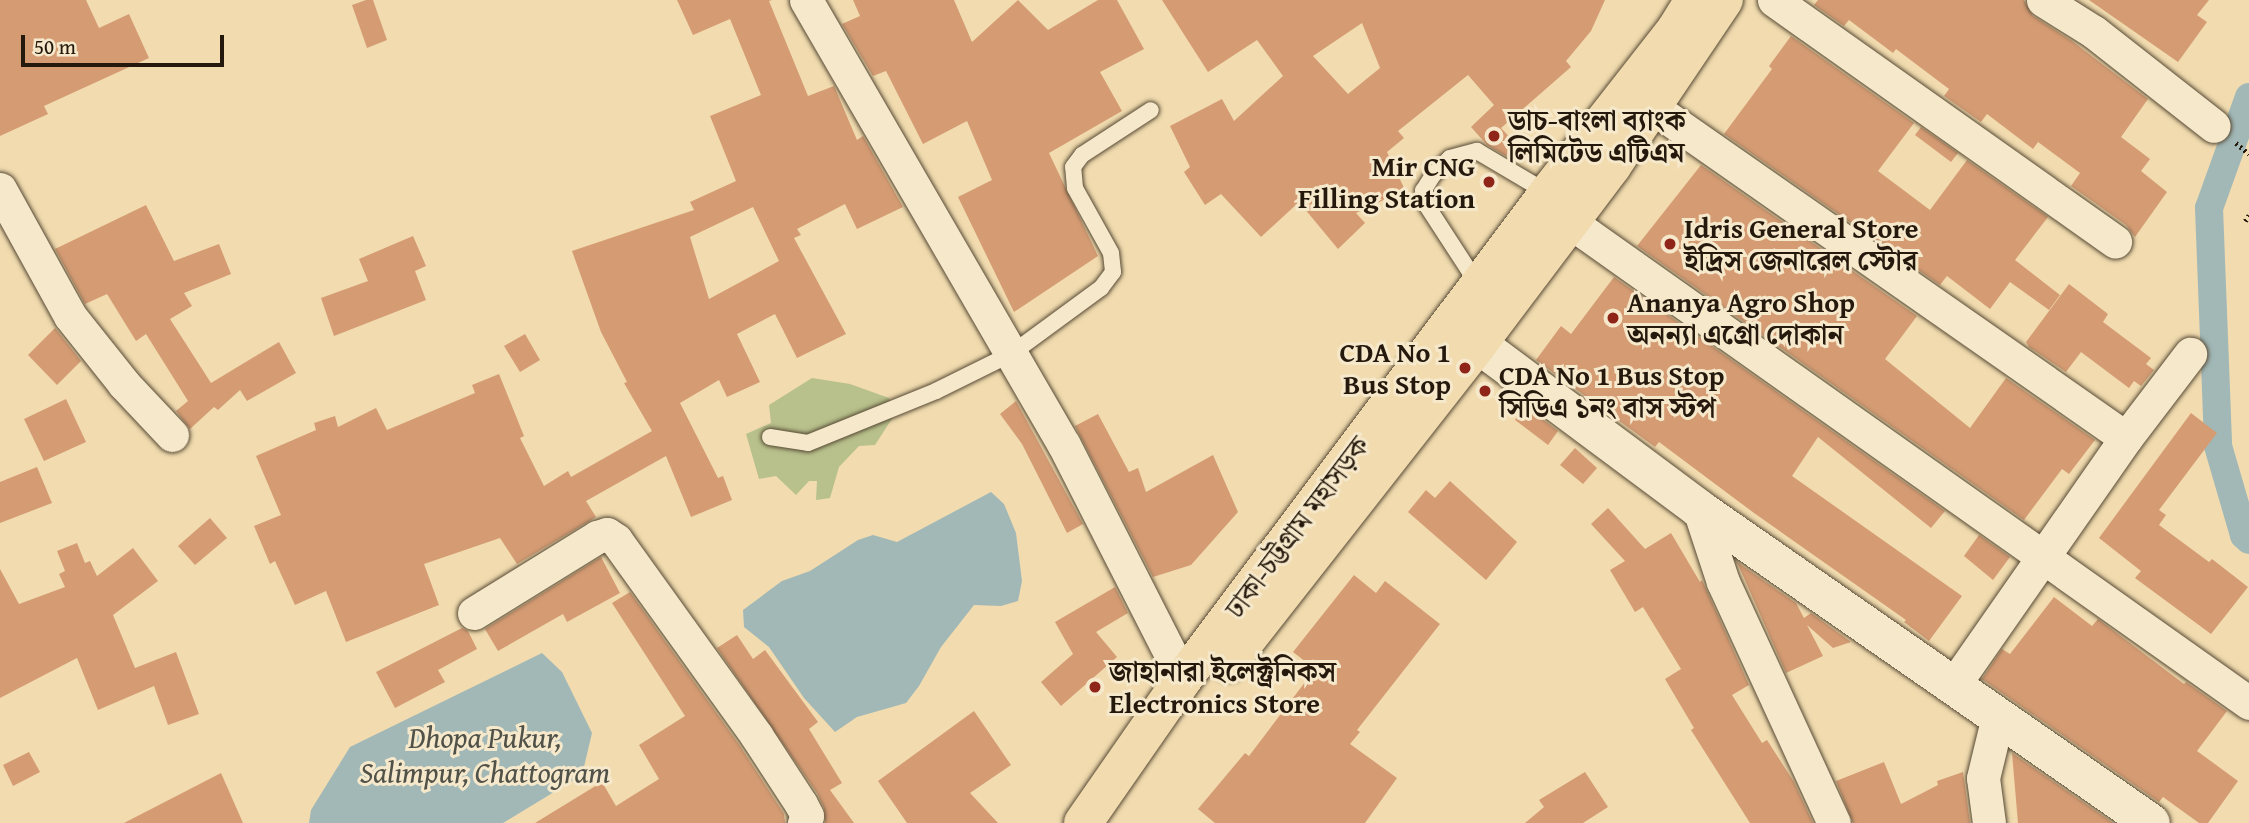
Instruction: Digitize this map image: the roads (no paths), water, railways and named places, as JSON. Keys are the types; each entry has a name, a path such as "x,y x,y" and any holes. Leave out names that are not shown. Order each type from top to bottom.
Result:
{"highway":[{"name":"ঢাকা-চট্টগ্রাম মহাসড়ক","path":"1116,823 1206,691 1478,344 1559,208 1694,0"},
{"name":"ঢাকা-চট্টগ্রাম মহাসড়ক","path":"1083,823 1183,679 1479,286 1559,208 1652,107 1724,0"}],"street":[{"path":"806,0 1064,445 1183,679"},
{"path":"1774,0 2115,241"},
{"path":"2043,0 2094,32 2214,126"},
{"path":"1652,107 2126,439"},
{"path":"0,189 70,316 124,384 172,435"},
{"path":"1559,208 2042,558 2249,703"},
{"path":"1478,344 1699,509 2151,823"},
{"path":"1953,686 2126,439 2190,354"},
{"path":"1699,509 1723,582 1834,823"},
{"path":"474,613 597,537 607,534 616,540 756,735 801,804 807,816 804,823"},
{"path":"1989,823 1983,778 1998,716"}],"lane":[{"path":"770,437 808,443 936,391 1011,354 1101,288 1113,271 1111,253 1075,188 1073,167 1082,155 1151,110"},
{"path":"1479,286 1427,206 1423,191 1433,175 1450,158 1476,151 1559,208"}],"water":[{"path":"991,492 1004,504 1016,533 1022,581 1018,601 1001,606 974,605 941,647 906,703 857,717 835,732 804,698 769,647 744,627 743,610 782,581 810,571 858,540 873,535 897,542"},
{"name":"Dhopa Pukur, Salimpur, Chattogram","path":"542,653 562,672 592,733 582,775 503,823 309,823 311,810 350,747"}],"waterway":[{"path":"2249,97 2209,208 2218,446 2244,535 2249,540"}],"place":[{"name":"ডাচ-বাংলা ব্যাংক লিমিটেড এটিএম","path":"1494,136"},
{"name":"Mir CNG Filling Station","path":"1489,182"},
{"name":"Idris General Store ইদ্রিস জেনারেল স্টোর","path":"1670,244"},
{"name":"Ananya Agro Shop অনন্যা এগ্রো দোকান","path":"1613,318"},
{"name":"CDA No 1 Bus Stop","path":"1465,368"},
{"name":"CDA No 1 Bus Stop সিডিএ ১নং বাস স্টপ","path":"1485,391"},
{"name":"জাহানারা ইলেক্ট্রনিকস Electronics Store","path":"1095,687"}]}
